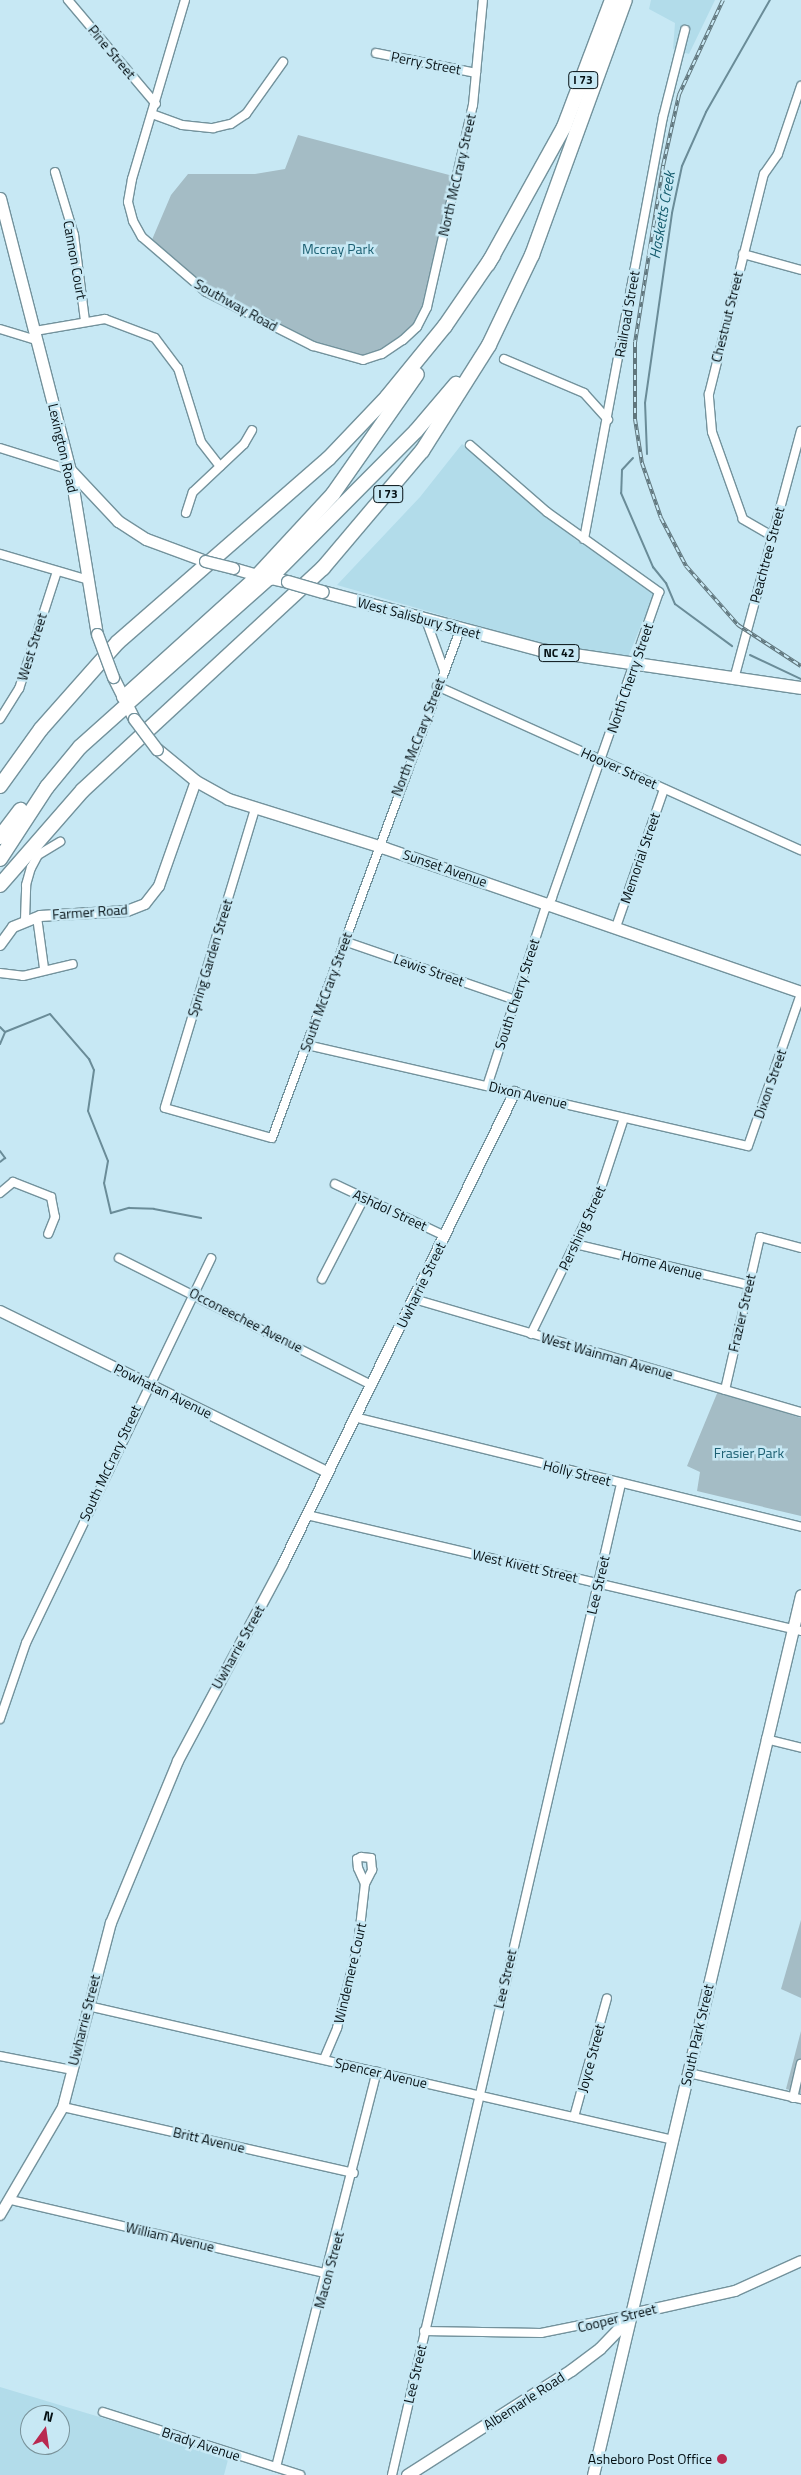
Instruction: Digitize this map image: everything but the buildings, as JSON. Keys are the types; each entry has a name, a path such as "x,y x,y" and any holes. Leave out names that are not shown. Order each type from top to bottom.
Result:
{"highway":[{"name":"I 73","path":"0,786 41,729 106,654 328,459 387,398 445,326 493,256 564,126 612,0"},
{"name":"I 73","path":"0,885 83,790 269,620 368,518 448,410 489,345 554,201 625,0"},
{"path":"264,576 332,494 446,332 493,256"},
{"path":"264,576 423,423 454,386 507,304"},
{"path":"0,837 60,758 125,701"},
{"path":"0,859 47,787 80,747 125,701"}],"main road":[{"name":"Lexington Road","path":"0,198 70,470 97,634 112,676 125,701"},
{"name":"West Salisbury Street","path":"70,470 118,521 146,539 186,556 541,650 801,688"},
{"path":"125,701 264,576"},
{"name":"Sunset Avenue","path":"125,701 134,719 157,749 196,781 255,809 378,846 616,927 801,993"},
{"name":"South Park Street","path":"593,2475 766,1739 797,1629 801,1595"},
{"name":"Albemarle Road","path":"407,2475 565,2375 600,2348 632,2314"}],"street":[{"name":"Pine Street","path":"68,0 156,104"},
{"name":"Southway Road","path":"185,0 128,202 142,237 206,292 341,357 363,360 382,354 403,340"},
{"name":"North McCrary Street","path":"403,340 416,327 427,307 471,114 483,0"},
{"name":"Railroad Street","path":"584,539 608,420 663,116 685,30"},
{"name":"Perry Street","path":"376,53 476,73"},
{"path":"152,114 182,125 213,128 231,124 246,114 283,62"},
{"name":"Chestnut Street","path":"772,536 743,519 712,432 709,409 712,376 764,174 778,154 801,86"},
{"name":"Cannon Court","path":"55,172 74,236 85,321"},
{"path":"743,254 801,270"},
{"path":"0,329 36,336 85,321 121,323 142,331 166,349 186,388 201,442 220,466"},
{"path":"504,359 578,390 608,420"},
{"path":"186,513 193,492 244,444 252,430"},
{"name":"Peachtree Street","path":"734,679 801,431"},
{"path":"470,445 584,539"},
{"path":"0,448 70,470"},
{"name":"North Cherry Street","path":"548,904 635,665 659,592 584,539"},
{"path":"0,554 89,580"},
{"name":"West Street","path":"0,719 25,674 57,571"},
{"path":"426,620 444,670"},
{"name":"North McCrary Street","path":"378,846 437,686 460,630"},
{"name":"Hoover Street","path":"437,686 801,850"},
{"name":"Farmer Road","path":"0,945 13,927 25,920 37,917 127,911 145,904 159,886 196,781"},
{"name":"Memorial Street","path":"616,927 664,789"},
{"name":"Spring Garden Street","path":"255,809 165,1108 272,1138"},
{"path":"25,920 26,885 31,868 38,855 60,842"},
{"name":"South McCrary Street","path":"272,1138 378,846"},
{"name":"South Cherry Street","path":"487,1086 548,904"},
{"path":"37,917 44,968"},
{"name":"Lewis Street","path":"344,941 515,1000"},
{"path":"0,974 23,976 44,968 73,964"},
{"name":"Dixon Street","path":"748,1146 801,993"},
{"name":"Dixon Avenue","path":"307,1045 748,1146"},
{"name":"Uwharrie Street","path":"0,2216 11,2200 63,2107 111,1923 178,1761 307,1515 326,1472 372,1385 515,1092"},
{"name":"Pershing Street","path":"531,1334 575,1244 612,1160 624,1118"},
{"path":"0,1193 13,1182 51,1197 55,1217 48,1234"},
{"name":"Ashdol Street","path":"335,1184 444,1236"},
{"path":"322,1279 364,1198"},
{"name":"Frazier Street","path":"725,1390 760,1237 801,1248"},
{"name":"Home Avenue","path":"575,1244 749,1285"},
{"name":"Occoneechee Avenue","path":"119,1258 193,1293 372,1385"},
{"name":"South McCrary Street","path":"0,1719 26,1643 148,1384 211,1258"},
{"name":"West Wainman Avenue","path":"414,1299 801,1412"},
{"name":"Powhatan Avenue","path":"0,1311 326,1472"},
{"name":"Holly Street","path":"354,1417 801,1527"},
{"name":"Lee Street","path":"392,2475 478,2095 621,1484"},
{"name":"West Kivett Street","path":"307,1515 797,1629"},
{"path":"766,1739 801,1748"},
{"name":"Windemere Court","path":"324,2059 337,2028 358,1945 365,1884"},
{"name":"Joyce Street","path":"574,2117 607,1998"},
{"name":"Spencer Avenue","path":"88,2006 673,2140"},
{"path":"0,2056 72,2070"},
{"path":"689,2073 797,2099 801,2064"},
{"name":"Macon Street","path":"276,2467 354,2173 377,2072"},
{"name":"Britt Avenue","path":"63,2107 354,2173"},
{"name":"William Avenue","path":"11,2200 328,2274"},
{"name":"Cooper Street","path":"424,2331 550,2332 735,2291 801,2261"},
{"name":"Brady Avenue","path":"103,2412 300,2475"}],"shaded area":[{"path":"651,0 715,0 689,54 673,49 675,23 649,9"},
{"path":"462,444 576,540 655,592 628,657 545,645 337,585 420,497"},
{"path":"0,2387 60,2405 20,2405 20,2455 70,2455 70,2408 229,2456 224,2475 0,2475"}],"green space":[{"name":"Mccray Park","path":"298,135 453,176 422,317 394,344 365,358 317,347 209,291 151,242 171,195 188,174 255,174 285,169"},
{"name":"Frasier Park","path":"718,1391 801,1418 801,1516 697,1491 700,1472 687,1466"},
{"path":"801,1920 801,1998 781,1989"},
{"path":"801,2031 801,2093 786,2089"}],"waterway":[{"name":"Hasketts Creek","path":"647,454 645,403 672,213 682,166 706,112 770,0"},
{"name":"Hasketts Creek","path":"633,458 622,470 621,493 653,567 666,583 675,604 732,646"},
{"name":"Hasketts Creek","path":"750,655 801,679"},
{"path":"0,1027 5,1032 50,1014 89,1059 94,1070 88,1111 108,1161 104,1183 111,1213 129,1208 154,1209 201,1218"},
{"path":"0,1044 5,1032"},
{"path":"0,1151 5,1158 0,1162"}],"railway":[{"path":"723,0 679,95 663,166 635,342 635,419 642,463 661,518 686,566 738,625 801,666"}],"place":[{"name":"Asheboro Post Office","path":"722,2459"}]}
